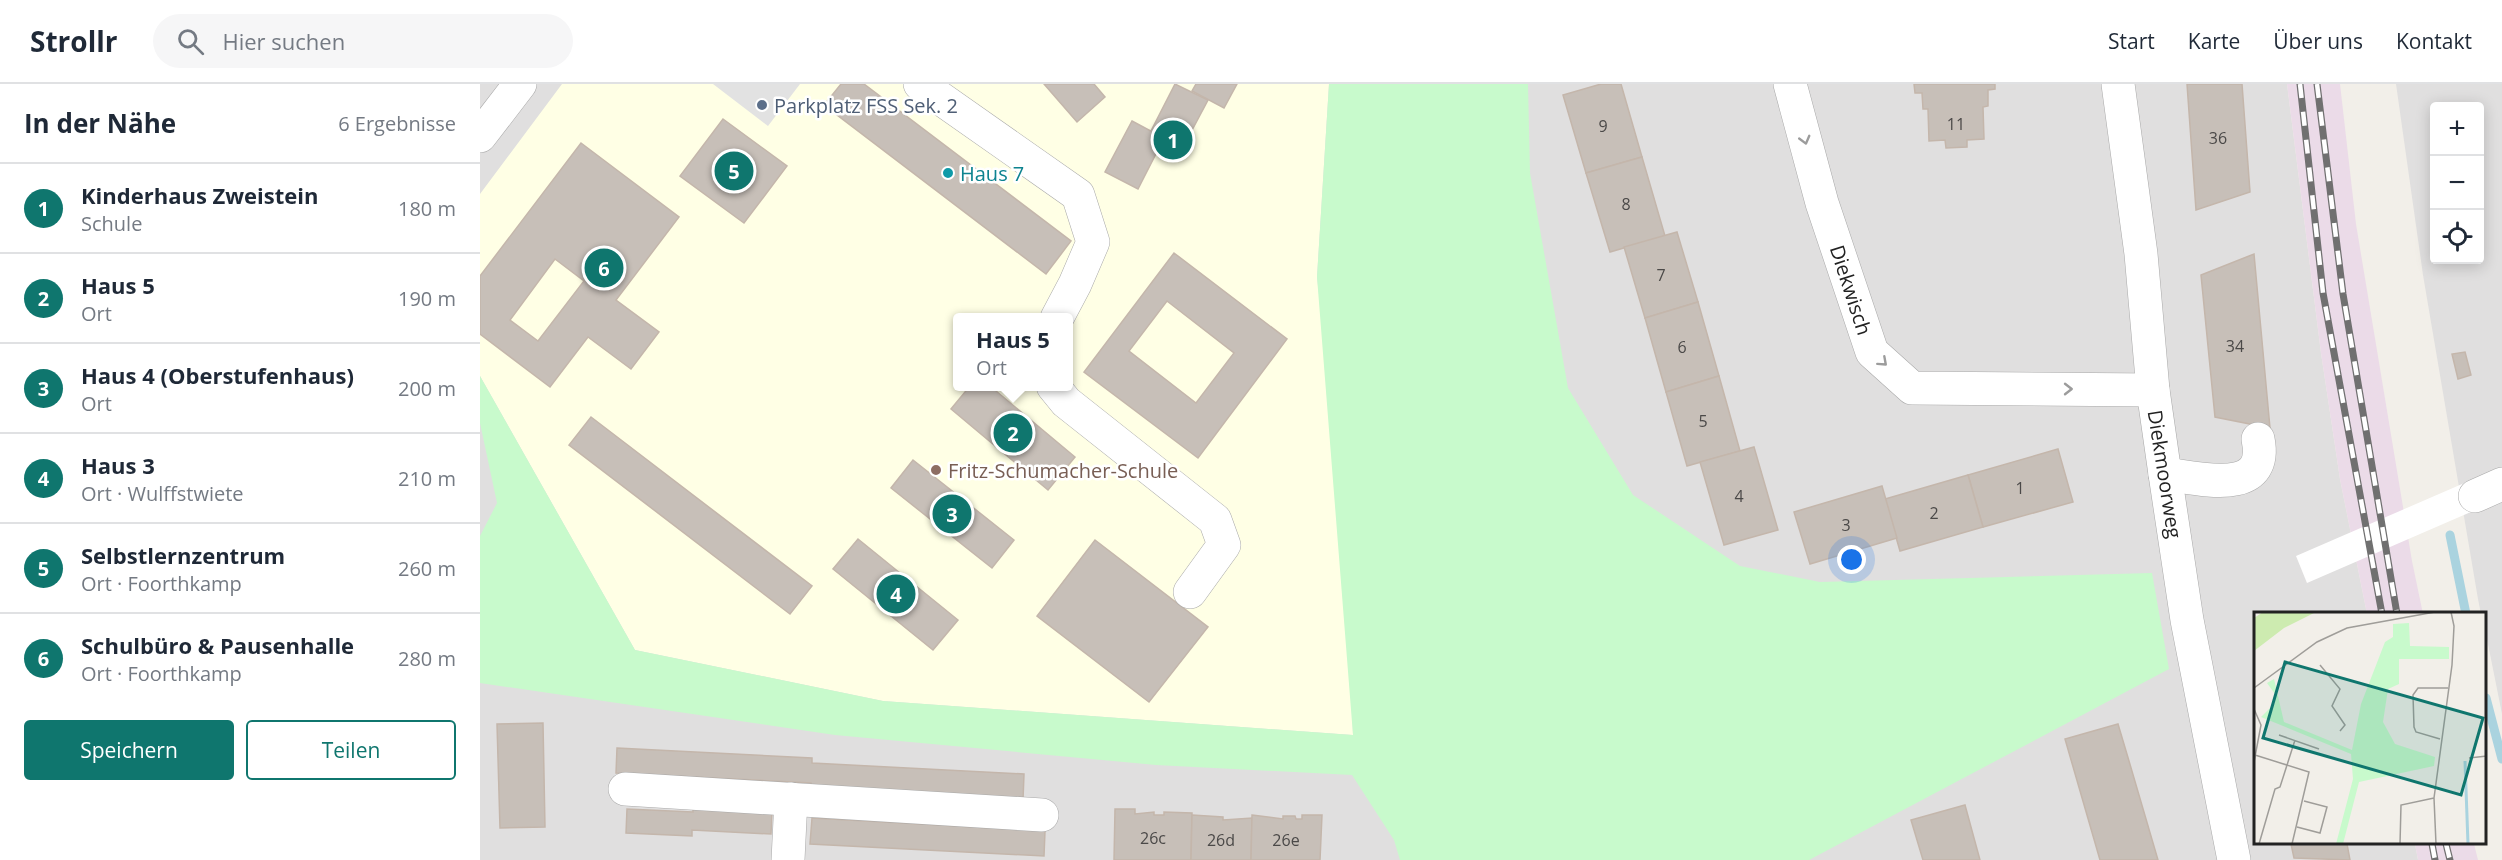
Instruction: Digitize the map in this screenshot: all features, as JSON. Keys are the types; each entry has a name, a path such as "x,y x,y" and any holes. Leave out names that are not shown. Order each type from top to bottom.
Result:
{"street":[{"path":"480,136 520,84"},
{"path":"920,84 1078,195 1093,242 1060,313"},
{"name":"Diekwisch","path":"1790,84 1822,203 1872,352 1912,388 2152,390"},
{"name":"Diekmoorweg","path":"2118,84 2141,254 2152,390 2187,620 2234,860"},
{"path":"1056,391 1066,402 1215,520 1224,545 1190,592"},
{"path":"2165,474 2225,482 2243,478 2258,466 2260,450 2258,439"},
{"path":"625,789 1042,815"},
{"path":"788,860 791,799"}],"shaded area":[{"path":"480,84 2287,84 2321,353 2340,479 2367,612 2254,612 2254,845 2415,845 2418,860 480,860"},
{"name":"Fritz-Schumacher-Schule","path":"562,84 1329,84 1317,277 1348,554 1353,735 883,701 635,650 480,376 480,194"},
{"name":"Parkplatz FSS Sek. 2","path":"713,84 800,84 768,126"},
{"path":"2287,84 2340,84 2356,224 2412,561 2423,612 2367,612 2340,479 2321,353"},
{"path":"2396,84 2502,84 2502,714 2487,639 2487,612 2481,612 2423,275"},
{"path":"2415,845 2474,845 2478,860 2418,860"}],"green space":[{"path":"1329,84 1528,84 1530,173 1568,388 1633,495 1740,566 1820,582 2152,573 2169,669 1809,860 1400,860 1394,840 1352,775 1156,765 835,735 480,683 480,536 497,503 480,423 480,376 635,650 883,701 1353,735 1317,277"}],"pier":[{"path":"2469,481 2480,508 2307,583 2296,556"}],"building":[{"name":"Haus 7","path":"841,84 864,84 1071,241 1046,274 824,105"},
{"path":"1044,84 1094,84 1105,97 1077,122"},
{"path":"1175,84 1208,100 1183,147 1151,131"},
{"path":"1196,84 1237,84 1224,108 1192,91"},
{"path":"1601,84 1621,84 1642,157 1586,173 1563,95"},
{"path":"1914,84 1995,84 1995,89 1988,90 1988,106 1983,107 1984,139 1967,140 1967,147 1946,148 1945,140 1929,141 1928,109 1923,109 1922,93 1915,93"},
{"path":"2187,84 2242,84 2250,192 2196,210"},
{"path":"723,119 787,166 744,223 680,176"},
{"path":"1132,121 1164,138 1138,189 1105,172"},
{"path":"581,143 679,217 616,300 659,332 631,369 588,337 550,387 480,334 480,276","holes":["555,259 584,281 538,341 510,320"]},
{"path":"1642,157 1665,236 1610,252 1586,173"},
{"path":"1677,232 1698,302 1645,318 1624,247"},
{"path":"1174,253 1287,339 1198,458 1084,372","holes":["1167,301 1234,353 1196,403 1129,351"]},
{"path":"2254,254 2270,428 2215,417 2201,275"},
{"path":"1698,302 1719,376 1666,392 1645,318"},
{"path":"2465,352 2471,375 2458,379 2452,354"},
{"path":"1719,376 1740,451 1687,466 1666,392"},
{"path":"966,391 996,391 1075,457 1048,490 951,409"},
{"path":"591,417 812,586 790,614 569,445"},
{"path":"1754,447 1778,530 1724,545 1700,462"},
{"path":"2058,449 2073,502 1983,527 1968,475"},
{"path":"913,460 1014,540 992,568 891,488"},
{"path":"1968,475 1983,527 1900,551 1885,499"},
{"path":"1882,486 1897,538 1810,564 1794,512"},
{"path":"858,539 958,620 933,650 833,569"},
{"path":"1095,540 1208,627 1149,702 1037,616"},
{"path":"543,723 545,827 500,828 497,724"},
{"path":"2118,724 2158,860 2100,860 2065,739"},
{"path":"617,748 812,758 812,763 1024,774 1023,800 811,788 811,783 616,773"},
{"path":"1965,805 1980,860 1923,860 1911,820"},
{"path":"693,807 772,811 771,834 692,830 692,836 626,833 627,809 693,812"},
{"path":"1115,809 1135,809 1135,814 1154,812 1154,815 1164,815 1164,812 1192,813 1191,860 1114,860"},
{"path":"1192,815 1223,817 1223,820 1252,818 1251,860 1191,860"},
{"path":"1252,815 1283,819 1283,816 1295,816 1296,819 1302,819 1302,815 1322,815 1320,860 1251,860"},
{"path":"812,818 1045,831 1044,856 810,844"},
{"path":"2291,845 2347,845 2350,860 2294,858"}],"waterway":[{"path":"2450,535 2466,612"},
{"path":"2487,702 2502,759"}],"railway":[{"path":"2300,84 2323,293 2382,612"},
{"path":"2317,84 2343,294 2397,612"},
{"path":"2432,845 2435,860"},
{"path":"2446,845 2450,860"}],"place":[{"name":"Parkplatz FSS Sek. 2","path":"762,105"},
{"name":"Kinderhaus Zweistein","path":"1173,140"},
{"name":"Selbstlernzentrum","path":"734,171"},
{"name":"Haus 7","path":"948,173"},
{"name":"Schulbüro & Pausenhalle","path":"604,268"},
{"name":"Haus 5","path":"1013,433"},
{"name":"Fritz-Schumacher-Schule","path":"936,470"},
{"name":"Haus 4 (Oberstufenhaus)","path":"952,514"},
{"name":"Haus 3","path":"896,594"}]}
